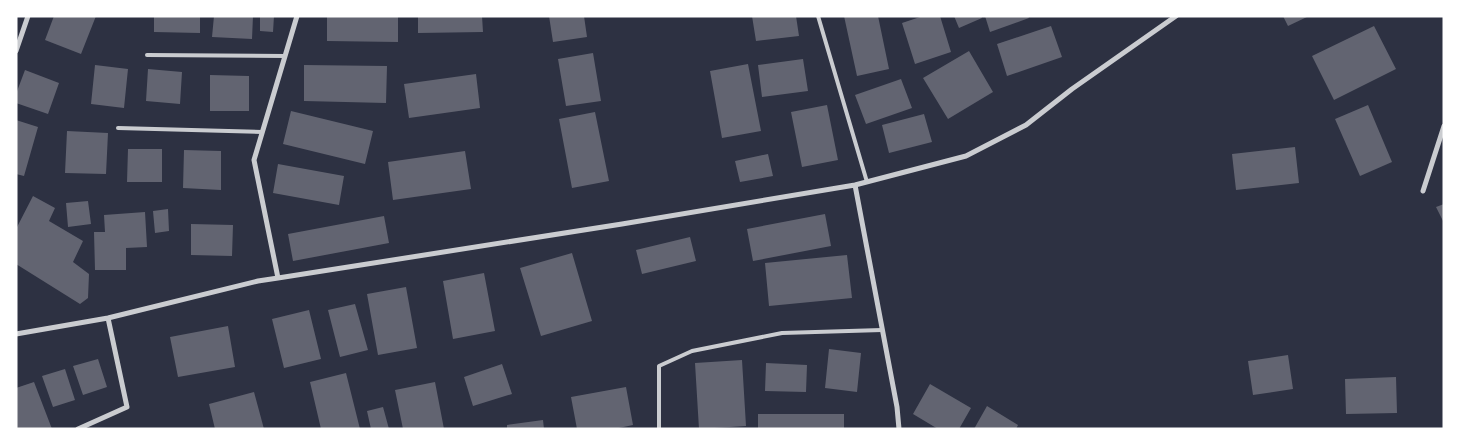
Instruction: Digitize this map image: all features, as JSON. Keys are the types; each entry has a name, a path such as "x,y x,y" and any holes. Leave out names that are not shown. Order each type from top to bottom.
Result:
{"street":[{"path":"16,51 28,16"},
{"path":"278,278 254,160 297,16"},
{"path":"16,334 108,318 258,281 622,224 855,185 966,156 1026,125 1072,89 1176,16"},
{"path":"1423,192 1444,126"},
{"path":"855,185 897,407 899,429"},
{"path":"78,429 127,407 108,318"}],"lane":[{"path":"818,16 867,182"},
{"path":"147,55 285,56"},
{"path":"118,128 262,132"},
{"path":"659,429 659,366 692,351 782,333 882,330"}],"building":[{"path":"54,16 96,16 81,54 45,40"},
{"path":"154,16 200,16 200,33 154,32"},
{"path":"214,16 253,16 252,39 212,37"},
{"path":"260,16 274,16 273,32 260,31"},
{"path":"327,16 398,16 398,42 327,41"},
{"path":"418,16 482,16 483,32 418,33"},
{"path":"549,16 584,16 587,37 553,42"},
{"path":"752,16 796,16 799,36 756,41"},
{"path":"844,16 878,16 889,69 857,76"},
{"path":"923,16 940,16 951,52 915,64 902,23"},
{"path":"954,16 981,16 982,18 959,28"},
{"path":"985,16 1028,16 1029,18 990,32"},
{"path":"1283,16 1309,16 1288,26"},
{"path":"1051,26 1062,57 1007,76 997,44"},
{"path":"1374,26 1396,69 1334,100 1312,56"},
{"path":"969,51 993,92 948,119 923,78"},
{"path":"593,53 601,101 566,106 558,59"},
{"path":"803,59 808,91 762,97 758,65"},
{"path":"748,64 761,131 722,138 710,71"},
{"path":"95,65 128,69 124,108 91,104"},
{"path":"304,65 387,66 386,103 304,101"},
{"path":"148,69 182,72 180,104 146,101"},
{"path":"25,70 59,83 48,114 16,103 16,94"},
{"path":"476,74 480,108 409,118 404,84"},
{"path":"210,75 249,76 249,111 210,111"},
{"path":"901,79 912,108 866,124 855,95"},
{"path":"827,105 838,160 802,167 791,112"},
{"path":"1368,105 1392,162 1360,176 1335,119"},
{"path":"291,111 373,131 365,164 283,144"},
{"path":"595,112 609,181 572,188 559,119"},
{"path":"924,114 932,142 889,153 882,125"},
{"path":"16,120 38,127 24,176 16,174"},
{"path":"67,131 108,133 106,174 65,173"},
{"path":"1295,147 1299,183 1236,190 1232,154"},
{"path":"128,149 162,149 162,182 127,182"},
{"path":"184,150 221,151 221,190 183,188"},
{"path":"465,151 471,189 393,200 388,162"},
{"path":"768,154 773,176 740,182 735,161"},
{"path":"278,164 344,176 339,205 273,193"},
{"path":"33,196 55,208 49,221 83,241 73,262 89,274 88,298 80,304 16,264 16,229"},
{"path":"88,201 91,224 68,227 66,203"},
{"path":"1444,204 1444,223 1436,207"},
{"path":"168,209 169,231 155,233 153,211"},
{"path":"145,212 147,247 126,248 126,270 95,270 94,232 105,232 104,215"},
{"path":"825,214 831,246 753,261 747,229"},
{"path":"384,216 389,243 293,261 288,234"},
{"path":"191,224 233,225 232,256 191,255"},
{"path":"690,237 696,261 642,274 636,250"},
{"path":"572,253 592,321 541,336 520,268"},
{"path":"847,255 852,298 769,306 765,263"},
{"path":"484,273 495,331 453,339 443,281"},
{"path":"406,287 417,348 378,355 367,294"},
{"path":"355,304 368,350 340,357 328,310"},
{"path":"309,310 321,359 284,368 272,319"},
{"path":"228,326 235,367 178,377 170,337"},
{"path":"829,349 861,353 857,392 825,388"},
{"path":"1288,355 1293,389 1253,395 1248,361"},
{"path":"98,359 107,387 83,395 73,366"},
{"path":"742,360 746,426 699,429 695,363"},
{"path":"766,363 807,365 806,392 765,391"},
{"path":"502,364 512,394 473,406 464,377"},
{"path":"65,369 75,400 53,407 42,376"},
{"path":"346,373 360,429 321,429 310,382"},
{"path":"1396,377 1397,413 1346,414 1345,379"},
{"path":"34,382 52,429 16,429 16,388"},
{"path":"435,382 444,429 403,429 395,390"},
{"path":"930,384 971,408 959,429 938,429 913,414"},
{"path":"626,387 633,425 614,429 577,429 571,397"},
{"path":"254,392 264,429 215,429 209,404"},
{"path":"987,406 1018,425 1016,429 974,429"},
{"path":"383,407 389,429 371,429 367,411"},
{"path":"758,414 844,414 844,429 758,429"},
{"path":"543,420 544,429 507,429 507,425"}]}
